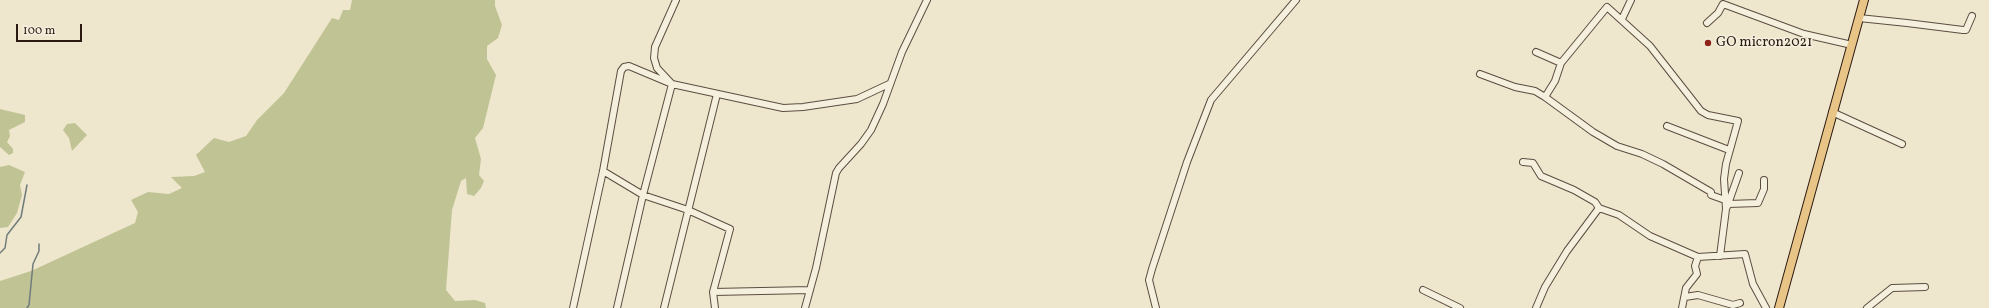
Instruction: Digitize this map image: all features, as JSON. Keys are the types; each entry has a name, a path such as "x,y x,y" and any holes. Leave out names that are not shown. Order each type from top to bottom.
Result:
{"main road":[{"path":"1779,308 1864,0"}],"street":[{"path":"672,84 657,68 654,58 655,47 676,0"},
{"path":"805,308 818,262 836,173 871,130 883,104 889,84 902,52 927,0"},
{"path":"1156,308 1150,287 1150,274 1187,162 1211,100 1296,0"},
{"path":"1622,18 1631,0"},
{"path":"1707,23 1718,12 1723,2 1804,34 1852,45"},
{"path":"1545,97 1555,80 1561,63 1607,7 1622,18 1650,46 1701,111 1708,116 1738,121 1729,150 1724,178 1726,204 1720,256"},
{"path":"1859,18 1965,30 1972,16"},
{"path":"1536,52 1561,63"},
{"path":"573,308 603,171 622,69 629,66 672,84 783,108 803,107 856,99 889,84"},
{"path":"1480,74 1515,87 1535,91 1573,119 1605,139 1618,146 1642,154 1663,164 1711,192 1711,195 1726,204 1758,203 1764,189 1764,180"},
{"path":"617,308 643,194 672,84"},
{"path":"664,308 717,94"},
{"path":"1832,112 1902,144"},
{"path":"1666,126 1729,150"},
{"path":"1523,162 1533,163 1541,176 1574,190 1595,202 1599,208 1620,215 1650,236 1698,258 1742,253 1746,255 1753,284 1766,308"},
{"path":"603,171 643,194 688,210 730,229 730,234 713,292 715,308"},
{"path":"1726,204 1739,172"},
{"path":"1536,308 1545,287 1567,251 1599,208"},
{"path":"1682,308 1686,288 1697,274 1695,266 1698,258"},
{"path":"1867,308 1892,288 1925,287"},
{"path":"713,292 810,290"},
{"path":"1423,290 1460,308"},
{"path":"1685,297 1698,294 1723,303 1733,305 1740,303"}],"green space":[{"path":"352,0 495,0 495,6 502,25 498,38 487,46 487,59 496,75 483,128 475,138 481,159 479,175 484,181 481,188 474,196 467,194 466,178 461,181 452,210 446,290 455,301 475,300 485,303 486,308 0,308 0,281 31,271 135,223 138,212 131,200 148,192 169,194 182,188 171,177 194,176 205,172 196,155 214,138 229,142 246,136 257,120 284,93 332,18 339,20 343,10 350,10"},
{"path":"0,109 25,115 25,122 9,130 10,136 7,142 13,149 13,153 9,155 0,147"},
{"path":"75,123 87,135 72,151 69,138 63,130 67,124"},
{"path":"9,165 25,172 20,185 22,195 17,213 8,227 0,228 0,167"}],"waterway":[{"path":"0,253 5,248 7,235 21,217 27,185"},
{"path":"27,308 29,305 33,264 39,251 39,244"}],"place":[{"name":"GO micron2021","path":"1708,43"}]}
